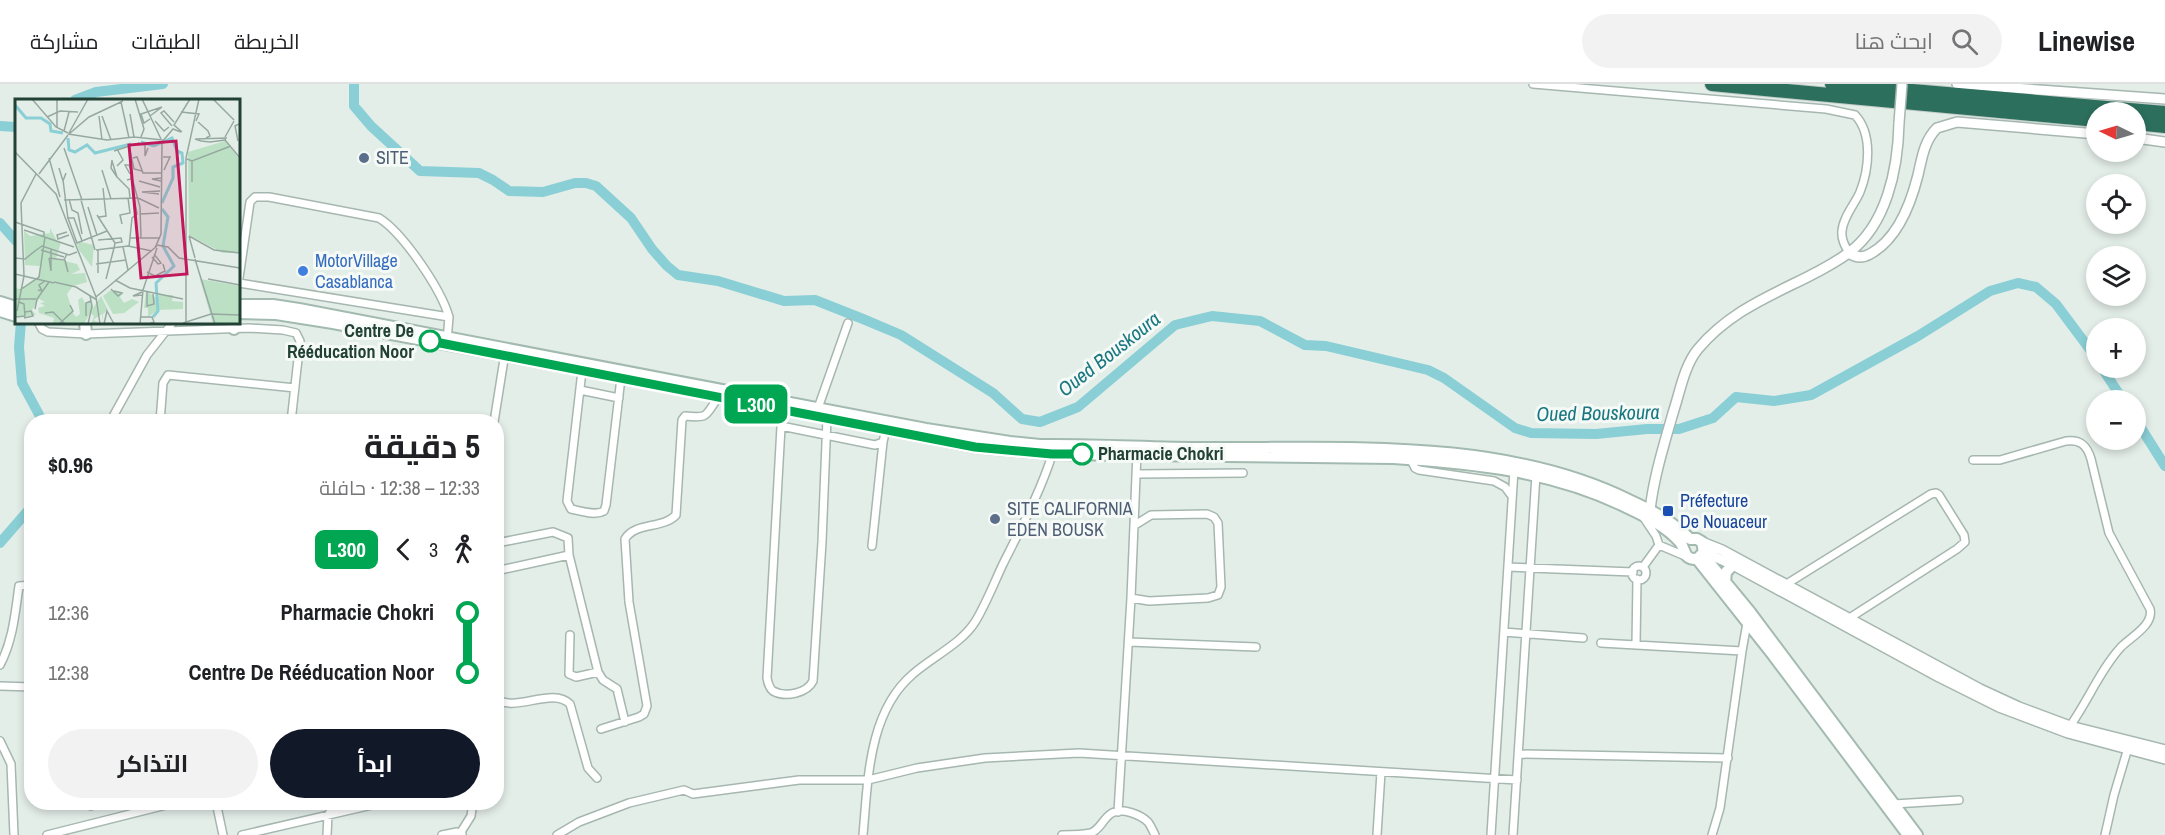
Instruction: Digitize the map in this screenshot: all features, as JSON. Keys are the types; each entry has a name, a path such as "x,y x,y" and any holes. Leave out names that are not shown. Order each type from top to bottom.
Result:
{"highway":[{"path":"1712,84 2086,119"},
{"path":"1832,84 2165,113"},
{"path":"2146,124 2165,126"}],"main road":[{"path":"240,314 273,305 299,309 975,447 1484,457 1590,482 1671,522 1686,547 1690,559 1701,552"},
{"path":"85,324 86,334"},
{"path":"505,351 582,370 1053,449"},
{"path":"1410,455 1536,475 1589,490 1644,510"},
{"path":"1686,547 1697,539 1701,552 1748,623 1908,835"},
{"path":"1701,552 1917,835"},
{"path":"1725,582 1726,572 1733,564"}],"street":[{"path":"1533,84 1826,109 1855,115 1866,132 1867,157 1860,193 1842,226 1842,239 1849,253 1861,257 1873,253 1898,225 1912,196 1925,146 1936,128 1957,122 2086,133"},
{"path":"1659,545 1644,510 1665,437 1691,361 1706,341 1732,317 1748,306 1815,274 1849,253 1869,230 1879,215 1894,174 1902,84"},
{"path":"1957,84 2165,99"},
{"path":"2146,139 2165,142"},
{"path":"240,277 250,202 255,197 269,197 379,218 386,222 405,244 445,304 449,317 447,340"},
{"path":"240,284 449,317"},
{"path":"240,316 298,335 300,341 292,414"},
{"path":"818,408 848,323"},
{"path":"39,324 48,332 86,334 164,332 199,324"},
{"path":"114,414 147,355 171,324"},
{"path":"495,414 505,351"},
{"path":"582,370 567,498 571,509 599,514 604,511 607,498 619,398 628,376"},
{"path":"161,414 163,383 168,375 295,388"},
{"path":"580,390 619,398"},
{"path":"601,729 644,714 648,702 629,602 625,539 632,532 674,517 677,512 682,420 685,416 701,418 707,415 720,396"},
{"path":"782,409 767,678 768,685 775,692 801,692 807,689 813,681 827,418"},
{"path":"781,426 875,445 883,442"},
{"path":"872,546 886,429"},
{"path":"1973,460 2000,460 2066,441 2074,440 2084,444 2091,459 2109,533 2150,609 2151,615 2148,623 2118,651 2070,726"},
{"path":"862,835 876,734 891,703 907,679 974,623 1022,525 1053,449"},
{"path":"1118,812 1129,642 1137,450"},
{"path":"1410,455 1415,468 1424,472 1498,482 1508,490 1512,498"},
{"path":"1491,835 1514,470"},
{"path":"1137,474 1243,473"},
{"path":"1513,835 1536,475"},
{"path":"1785,585 1931,494 1939,495 1964,535 1965,542 1958,549 1845,622"},
{"path":"1135,505 1151,515"},
{"path":"1131,598 1149,601 1213,598 1218,595 1221,587 1217,519 1207,514 1151,515 1135,525"},
{"path":"504,542 553,532 568,538 568,555 598,672 603,680 617,688 626,722"},
{"path":"1659,545 1686,547"},
{"path":"1637,579 1645,576 1643,567 1659,545"},
{"path":"1701,552 1722,550 1845,622 1999,707 2068,733 2165,759"},
{"path":"1701,552 1733,564 1980,689 2070,726 2165,750"},
{"path":"504,569 568,555"},
{"path":"1633,572 1636,566 1643,567"},
{"path":"1508,567 1633,572"},
{"path":"1633,572 1637,579 1636,645"},
{"path":"0,665 12,635 19,586 24,586"},
{"path":"1130,611 1149,601"},
{"path":"1712,835 1720,808 1748,623"},
{"path":"1504,632 1583,638"},
{"path":"570,635 569,674 576,676 598,672"},
{"path":"1129,642 1256,647"},
{"path":"1601,643 1742,651"},
{"path":"0,686 24,687"},
{"path":"504,700 558,697 566,700 570,704 588,768 597,778"},
{"path":"0,741 12,771 14,835"},
{"path":"2105,835 2128,748"},
{"path":"557,835 579,822 629,803 684,790 693,794 799,780 868,780 917,768 1008,756 1059,753 1517,780"},
{"path":"1518,754 1728,758"},
{"path":"1377,835 1381,772"},
{"path":"1894,804 1959,800"},
{"path":"47,835 132,810"},
{"path":"218,810 223,835"},
{"path":"327,835 328,815 331,810"},
{"path":"242,835 276,832 350,810"},
{"path":"442,835 462,834 471,810"},
{"path":"1062,835 1087,835 1097,830 1111,813 1118,812 1135,814 1147,821 1155,835"}],"waterway":[{"name":"Oued Bouskoura","path":"78,99 96,92 163,84"},
{"name":"Oued Bouskoura","path":"354,84 354,106 371,126 420,171 479,173 509,191 543,192 575,183 596,186 631,218 652,249 678,275 718,281 784,301 815,300 863,319 901,335 993,393 1022,419 1040,422 1078,407 1175,325 1212,316 1260,321 1305,345 1326,346 1428,370 1444,378 1515,428 1531,433 1596,434 1647,429 1679,429 1713,418 1736,397 1774,401 1811,395 1918,336 1990,291 2018,283 2036,287 2056,304 2086,344"},
{"name":"Oued Bouskoura","path":"0,126 15,127"},
{"name":"Oued Bouskoura","path":"0,223 15,240"},
{"name":"Oued Bouskoura","path":"21,324 19,347 22,383 39,414"},
{"name":"Oued Bouskoura","path":"2109,378 2116,390"},
{"name":"Oued Bouskoura","path":"2146,436 2165,466"},
{"name":"Oued Bouskoura","path":"0,543 24,515"}],"bus line":[{"name":"L300","path":"430,341 975,447 1052,454 1082,454"}],"place":[{"name":"SITE","path":"364,158"},
{"name":"MotorVillage Casablanca","path":"303,271"},
{"name":"Centre De Rééducation Noor","path":"430,341"},
{"name":"Pharmacie Chokri","path":"1082,454"},
{"name":"Préfecture De Nouaceur","path":"1668,511"},
{"name":"SITE CALIFORNIA EDEN BOUSK","path":"995,519"}]}
